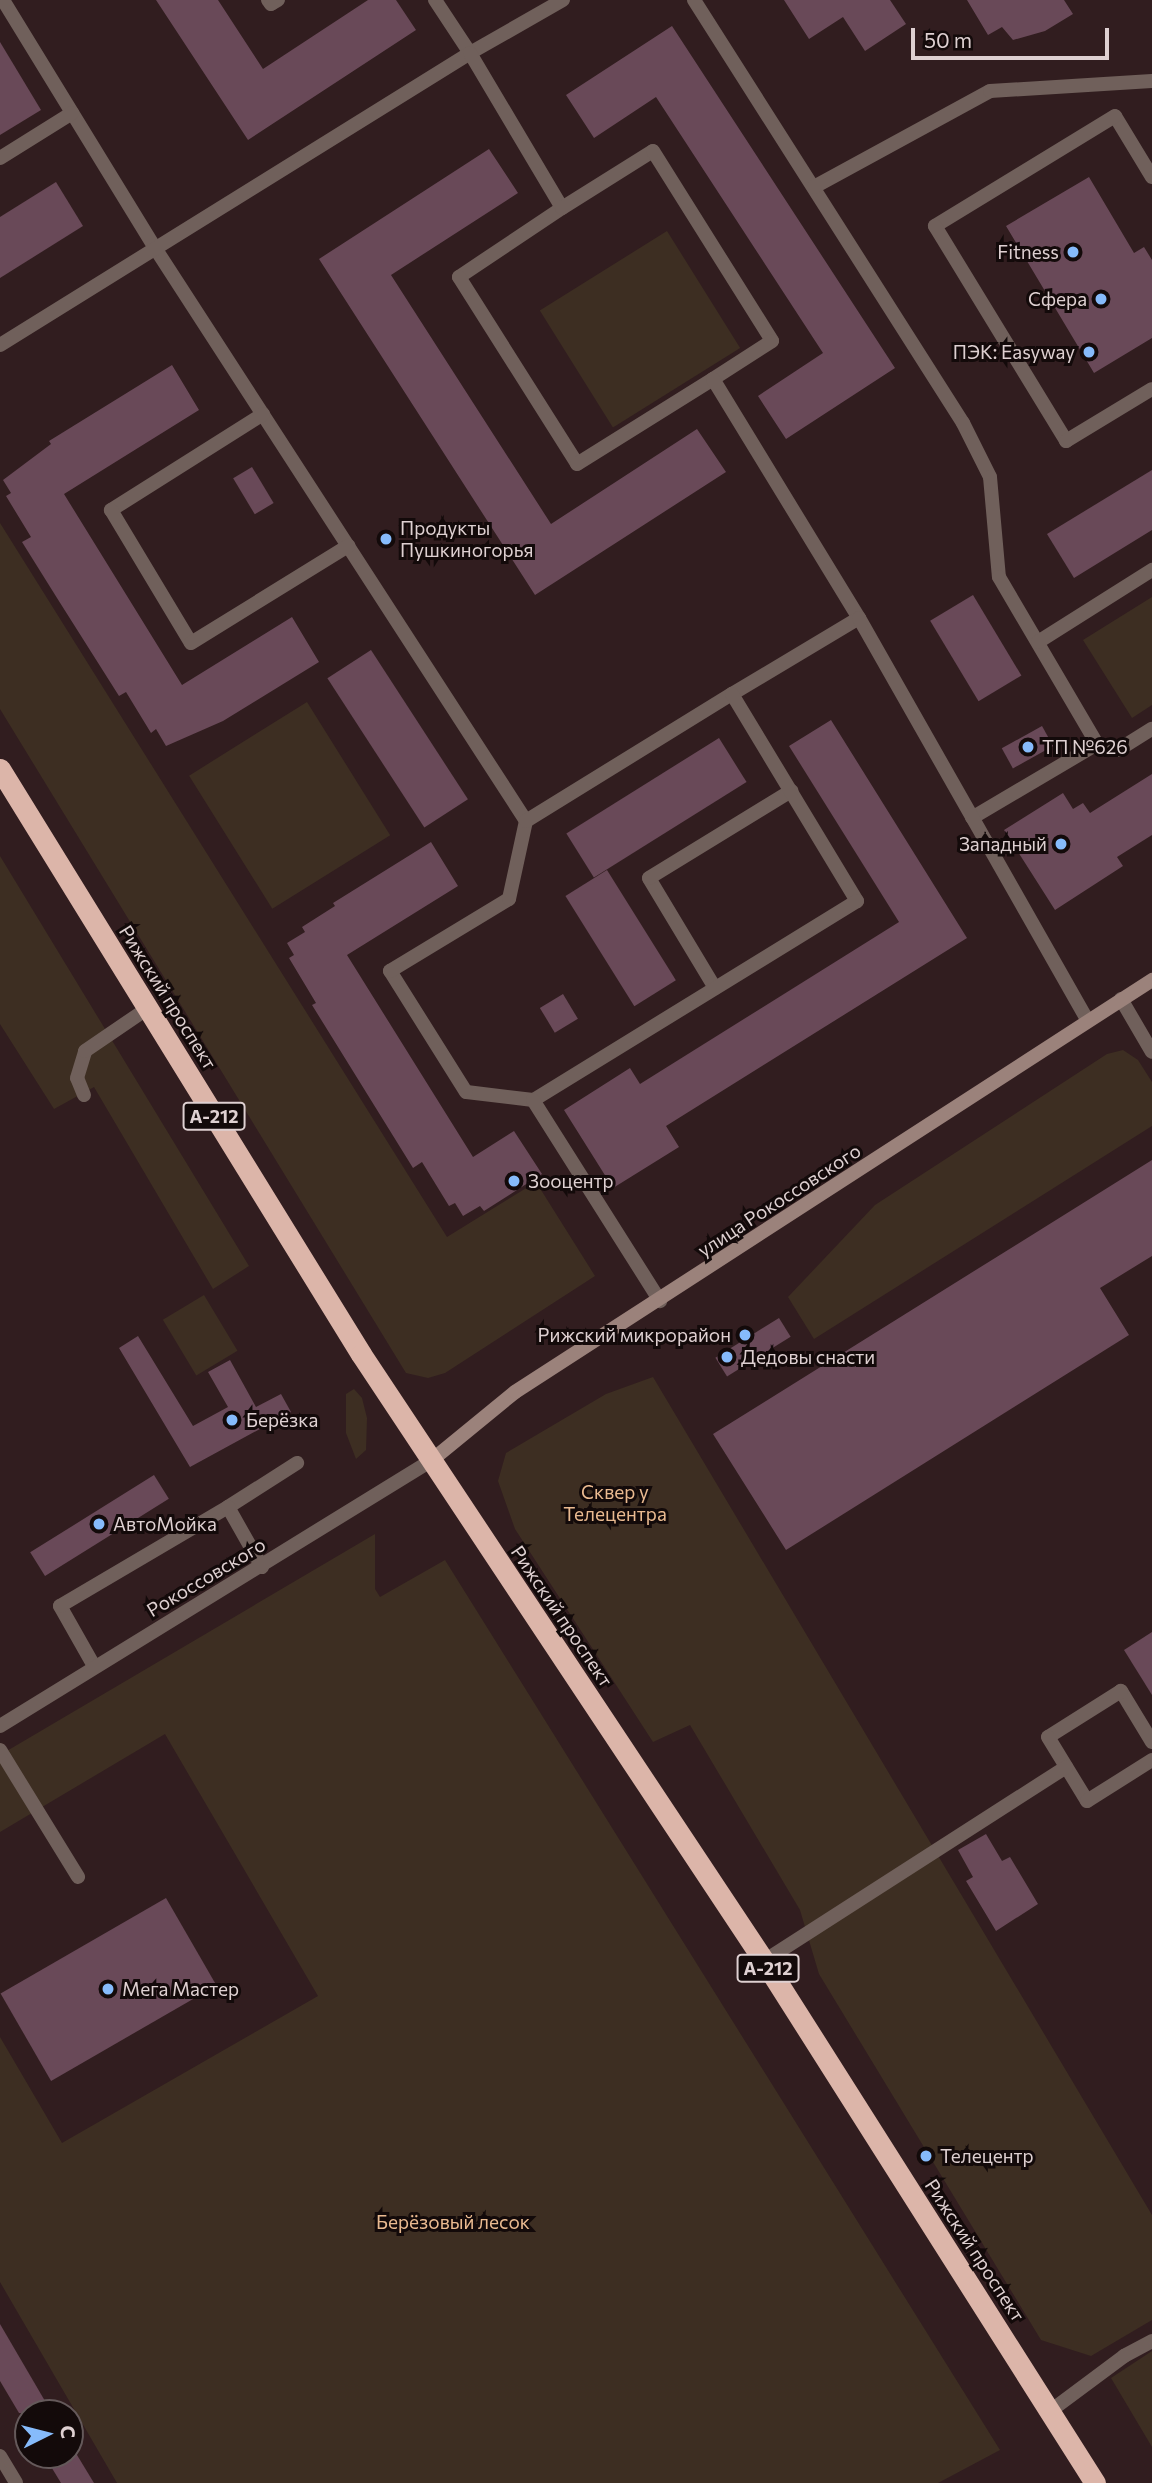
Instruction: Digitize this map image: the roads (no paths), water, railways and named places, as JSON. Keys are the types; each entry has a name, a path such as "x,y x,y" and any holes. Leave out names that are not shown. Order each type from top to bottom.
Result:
{"highway":[{"name":"Рижский проспект","path":"0,769 432,1460 764,1961 1095,2483"}],"main road":[{"name":"улица Рокоссовского","path":"432,1460 515,1392 660,1301 1087,1019 1152,980"}],"street":[{"path":"3,0 158,251 526,821 509,899 390,971 466,1091 533,1100 857,901 732,694"},
{"path":"268,0 271,4 278,0"},
{"path":"435,0 470,53 562,208"},
{"path":"0,345 158,251 470,53 563,0"},
{"path":"694,0 962,423 990,477 999,577 1097,744 1118,750 1152,729"},
{"path":"814,187 990,91 1152,81"},
{"path":"0,158 72,113"},
{"path":"1152,177 1115,116 935,226 1066,441 1152,389"},
{"path":"653,151 772,341 577,464 459,277 562,208 653,151"},
{"path":"713,379 859,618 1087,1019"},
{"path":"263,414 111,509 191,643 348,545"},
{"path":"1038,642 1152,570"},
{"path":"526,821 859,618"},
{"path":"972,818 1097,744"},
{"path":"715,988 649,878 791,792"},
{"path":"1121,999 1152,1052"},
{"path":"84,1095 77,1078 85,1051 148,1008"},
{"path":"533,1100 660,1301"},
{"name":"Рокоссовского","path":"0,1726 432,1460"},
{"path":"94,1666 60,1606 228,1507 297,1462"},
{"path":"228,1507 262,1567"},
{"path":"1152,1742 1121,1691 1048,1737 1087,1801 1152,1760"},
{"path":"0,1749 78,1877"},
{"path":"764,1961 1066,1767"},
{"path":"1049,2412 1124,2356 1152,2341"},
{"path":"0,2456 16,2483"}],"place":[{"name":"Fitness","path":"1073,252"},
{"name":"Сфера","path":"1101,299"},
{"name":"ПЭК: Easyway","path":"1089,352"},
{"name":"Продукты Пушкиногорья","path":"386,539"},
{"name":"ТП №626","path":"1028,747"},
{"name":"Западный","path":"1061,844"},
{"name":"Зооцентр","path":"514,1181"},
{"name":"Рижский микрорайон","path":"745,1335"},
{"name":"Дедовы снасти","path":"727,1357"},
{"name":"Берёзка","path":"232,1420"},
{"name":"АвтоМойка","path":"99,1524"},
{"name":"Мега Мастер","path":"108,1989"},
{"name":"Телецентр","path":"926,2156"}],"park label":[{"name":"Сквер у Телецентра","path":"615,1503"},
{"name":"Берёзовый лесок","path":"453,2222"}]}
